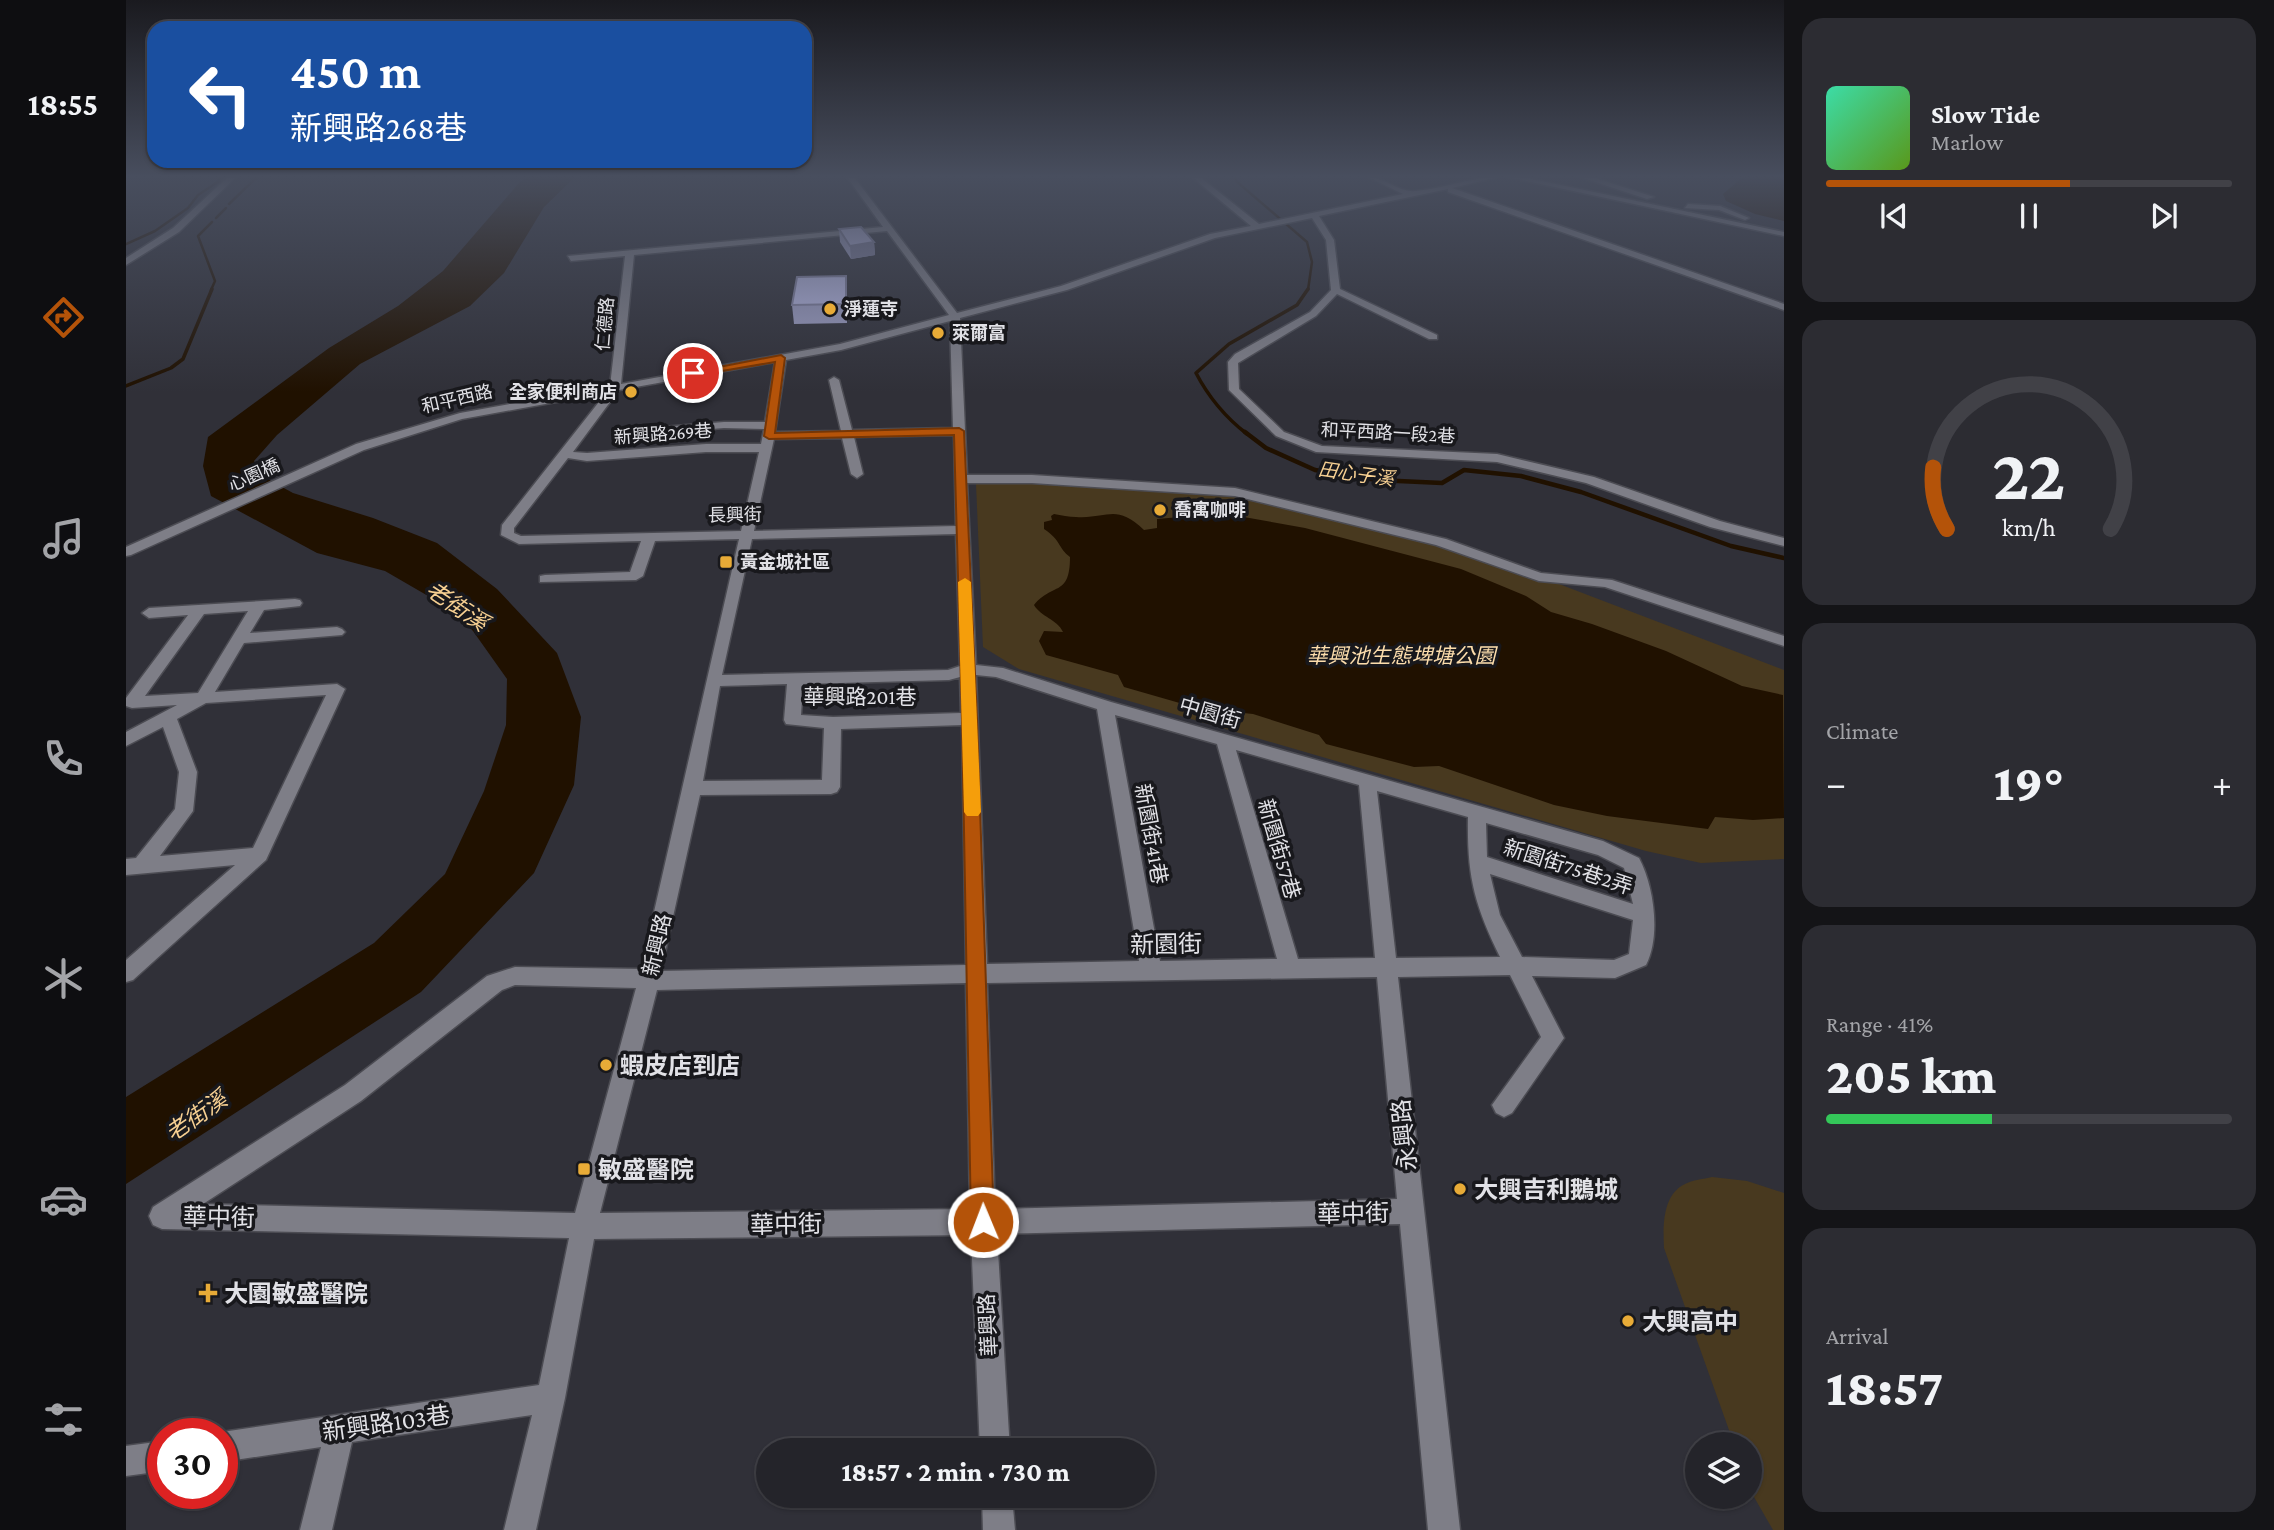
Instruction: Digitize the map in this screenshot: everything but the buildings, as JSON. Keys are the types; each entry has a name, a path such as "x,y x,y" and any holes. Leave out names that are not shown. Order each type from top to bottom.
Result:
{"street":[{"path":"126,262 147,248"},
{"path":"572,258 679,248"},
{"path":"902,248 955,317"},
{"name":"和平西路","path":"310,469 396,434 460,416 841,347 1065,288 1174,248"},
{"path":"1331,248 1336,290 1433,337"},
{"path":"1621,248 1784,307"},
{"name":"仁德路","path":"615,388 630,253"},
{"name":"和平西路一段2巷","path":"1336,290 1313,314 1233,362 1234,390 1280,433 1320,449 1497,458 1590,480 1715,524 1784,542"},
{"name":"華興路","path":"955,317 970,719 983,1222 994,1438"},
{"name":"新興路","path":"520,1530 551,1398 584,1226 649,980 693,788 712,681 768,437 781,358"},
{"path":"834,380 857,474"},
{"path":"564,454 615,388"},
{"path":"626,433 724,425 768,437 959,431"},
{"name":"新興路269巷","path":"564,454 587,457 706,448 768,437"},
{"name":"長興街","path":"564,454 507,528 508,535 519,540 963,530"},
{"name":"心園橋","path":"126,552 310,469"},
{"path":"960,480 1032,479 1235,492 1441,542 1539,577 1607,583 1784,641"},
{"path":"545,579 636,576 650,536"},
{"path":"149,613 295,603"},
{"path":"126,740 203,698 259,606"},
{"path":"126,973 259,855 337,689 132,702 200,609"},
{"path":"238,639 337,632"},
{"name":"中園街","path":"712,681 949,675 968,669 997,672 1105,706 1603,849 1632,863 1641,883 1645,916"},
{"name":"華興路201巷","path":"795,679 792,720 833,723 970,719"},
{"name":"新園街41巷","path":"1105,706 1152,970"},
{"path":"134,866 184,811 188,772 168,717"},
{"path":"693,788 831,787 833,723"},
{"name":"新園街57巷","path":"1225,741 1290,969"},
{"name":"永興路","path":"1367,781 1444,1530"},
{"path":"1477,812 1477,862 1490,916 1553,1038 1504,1105"},
{"path":"134,866 259,855"},
{"name":"新園街75巷2弄","path":"1477,862 1645,916"},
{"name":"新園街","path":"162,1216 353,1093 495,983 515,976 649,980 1152,970 1516,966 1615,969 1639,959 1645,916"},
{"name":"華中街","path":"162,1216 584,1226 983,1222 1411,1211"},
{"name":"新興路103巷","path":"238,1445 551,1398"},
{"path":"316,1530 340,1430"},
{"path":"126,1461 147,1458"},
{"path":"998,1508 999,1530"}],"green space":[{"name":"華興池生態埤塘公園","path":"1039,482 1251,498 1436,542 1529,577 1559,584 1784,670 1784,859 1701,863 1646,851 1019,669 983,647 976,484"},
{"path":"1712,1177 1747,1181 1784,1193 1784,1530 1773,1530 1761,1509 1762,1432 1730,1432 1664,1248 1668,1204 1677,1189 1688,1183"}],"water":[{"name":"老街溪","path":"463,248 519,248 504,273 470,306 360,364 277,435 254,461 262,476 293,493 373,518 437,543 497,589 557,653 581,717 574,785 534,873 421,992 126,1184 126,1097 374,943 445,874 484,791 506,725 507,679 473,631 454,611 385,571 317,553 211,496 203,466 208,437 329,348 398,306 443,271"},
{"name":"華興池生態埤塘公園","path":"1189,509 1305,528 1461,569 1526,596 1551,612 1666,651 1742,686 1783,695 1784,818 1753,820 1715,817 1708,829 1607,816 1554,805 1439,766 1414,767 1326,744 1319,735 1253,714 1197,708 1124,687 1118,675 1046,655 1039,641 1044,631 1063,632 1034,605 1064,584 1070,557 1044,529 1044,522 1052,520 1051,516 1054,514 1087,517 1112,514 1126,517 1144,530 1157,528 1157,519 1180,517 1188,521 1198,518"}],"waterway":[{"path":"203,248 215,281 211,290"},
{"name":"田心子溪","path":"1308,290 1312,262 1309,248"},
{"path":"126,386 171,368 183,359 212,289"},
{"name":"田心子溪","path":"1247,434 1218,406 1196,373 1229,344 1297,305 1308,289"},
{"name":"田心子溪","path":"1245,432 1266,448 1315,470 1377,480 1442,483 1464,470 1521,476 1581,492 1731,546 1784,558"}],"slow traffic":[{"path":"965,582 972,812"}],"place":[{"name":"淨蓮寺","path":"830,309"},
{"name":"萊爾富","path":"938,333"},
{"name":"全家便利商店","path":"631,392"},
{"name":"喬寓咖啡","path":"1160,510"},
{"name":"黃金城社區","path":"726,562"},
{"name":"蝦皮店到店","path":"606,1065"},
{"name":"敏盛醫院","path":"584,1169"},
{"name":"大興吉利鵝城","path":"1460,1189"},
{"name":"大園敏盛醫院","path":"208,1293"},
{"name":"大興高中","path":"1628,1321"}],"route":[{"path":"693,373 781,358 769,436 959,431 970,719 983,1222"}]}
